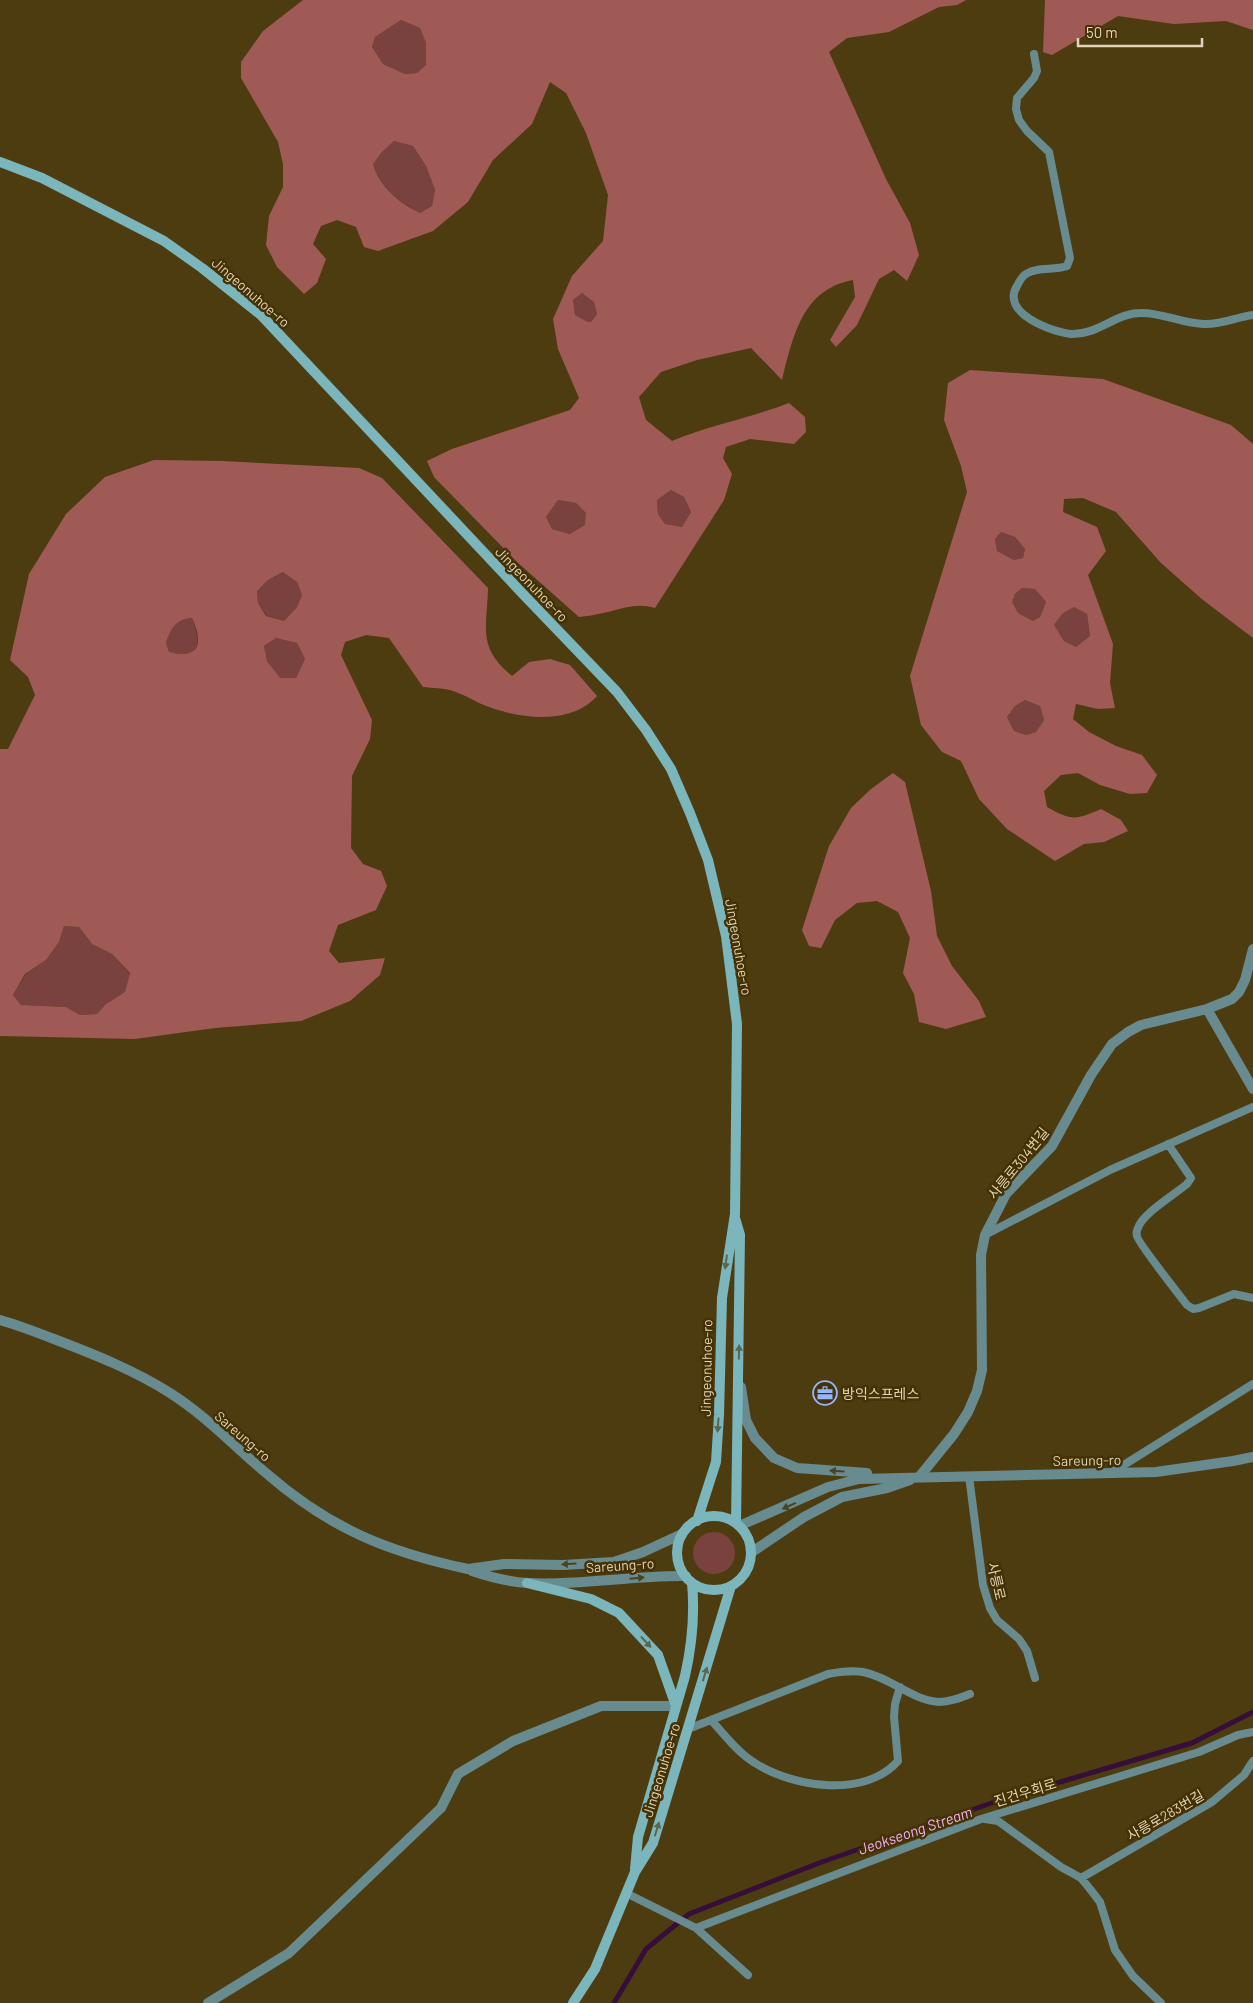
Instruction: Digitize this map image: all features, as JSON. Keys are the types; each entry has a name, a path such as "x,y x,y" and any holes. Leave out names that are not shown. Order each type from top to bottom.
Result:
{"main road":[{"name":"Jingeonuhoe-ro","path":"0,162 42,178 164,241 202,268 261,315 515,587 617,692 646,730 671,769 708,860 726,936 737,1024 734,1214 722,1298 716,1462 697,1520"},
{"name":"Jingeonuhoe-ro","path":"734,1214 740,1235 738,1524"},
{"path":"717,1516 738,1524 749,1539 752,1552 749,1566 742,1578 731,1586 718,1590 705,1589 689,1580 678,1560 678,1547 682,1534 691,1524 704,1517 717,1516"},
{"name":"Jingeonuhoe-ro","path":"635,1872 638,1837 686,1676 694,1611 689,1580"},
{"path":"527,1583 591,1599 619,1613 658,1655 676,1706"},
{"name":"Jingeonuhoe-ro","path":"573,2003 595,1970 635,1872 653,1843 731,1586"}],"street":[{"name":"사릉로304번길","path":"920,1476 954,1434 968,1412 977,1391 982,1370 981,1255 985,1235 1006,1194 1052,1146 1091,1075 1112,1044 1141,1025 1224,1004 1239,992 1245,980 1253,950"},
{"path":"1207,1009 1253,1089"},
{"name":"Sareung-ro","path":"0,1320 81,1350 171,1393 301,1501 336,1524 378,1545 417,1558 468,1570 499,1580 527,1583 663,1576 689,1580"},
{"path":"739,1376 746,1420 755,1438 774,1458 797,1468 920,1476"},
{"name":"Sareung-ro","path":"738,1524 828,1487 859,1479 920,1476 1111,1474 1166,1470 1233,1461 1253,1456"},
{"name":"Sareung-ro","path":"752,1552 804,1517 842,1497 886,1488 920,1476"},
{"name":"Sareung-ro","path":"468,1570 504,1564 563,1565 614,1562 643,1552 682,1534"},
{"path":"208,2003 289,1953 441,1808 458,1774 512,1741 601,1706 676,1706"}],"lane":[{"path":"1034,54 1037,71 1034,78 1018,98 1016,109 1019,120 1027,131 1049,152 1070,258 1067,266 1060,269 1037,270 1026,274 1014,290 1014,300 1020,311 1030,320 1041,326 1053,331 1072,334 1098,330 1123,317 1141,312 1203,324 1214,324 1253,315"},
{"path":"985,1235 1110,1170 1253,1107"},
{"path":"1168,1144 1191,1178 1187,1184 1144,1218 1138,1227 1137,1236 1141,1244 1187,1305 1193,1309 1234,1294 1253,1298"},
{"path":"1111,1474 1253,1384"},
{"name":"사릉로","path":"968,1476 983,1585 990,1608 997,1620 1019,1639 1027,1651 1035,1678"},
{"path":"688,1729 828,1674 851,1670 865,1672 886,1679 920,1698 939,1702 970,1694"},
{"path":"711,1720 754,1763 768,1770 790,1778 823,1785 865,1782 889,1771 898,1761 894,1717 895,1704 900,1687"},
{"name":"진건우회로","path":"696,1928 981,1819 1199,1752 1238,1735 1253,1732"},
{"name":"사릉로283번길","path":"1080,1878 1212,1802 1244,1774 1253,1761"},
{"path":"981,1819 998,1821 1061,1867 1080,1878 1100,1902 1115,1950 1133,1976 1161,2003"},
{"path":"626,1893 696,1928 748,1975"}],"shaded area":[{"path":"303,0 966,0 957,5 939,7 889,32 847,38 829,52 886,179 910,223 919,255 907,281 894,270 879,279 857,325 836,347 830,340 855,297 853,280 836,285 822,293 802,317 782,380 751,348 697,360 661,372 639,397 646,420 672,441 701,430 789,403 805,417 806,432 794,444 750,439 726,447 723,458 732,474 724,500 655,608 635,606 579,617 517,562 434,477 427,461 452,449 570,410 579,398 558,349 553,319 572,276 603,241 608,195 586,133 566,93 550,82 532,124 493,160 468,202 433,231 378,251 364,247 356,227 337,220 321,226 313,244 326,259 317,283 304,294 277,267 266,245 269,216 283,187 283,164 278,142 241,78 241,62 263,31","holes":["401,20 420,28 426,43 426,65 417,73 405,74 383,64 372,47 375,37","394,141 413,146 426,166 435,190 432,206 420,213 397,199 385,187 373,164","582,293 594,302 597,314 591,322 575,315 573,300","671,490 684,497 691,512 682,527 665,524 658,514 657,500","558,500 576,503 586,513 585,525 570,534 552,529 546,517"]},
{"path":"1045,0 1253,0 1253,30 1226,21 1174,24 1118,16 1052,55 1043,52"},
{"path":"401,20 420,28 426,43 426,65 417,73 405,74 383,64 372,47 375,37"},
{"path":"394,141 413,146 426,166 435,190 432,206 420,213 405,204 385,187 373,164"},
{"path":"582,293 594,302 597,314 591,322 575,315 573,300"},
{"path":"970,370 1103,379 1231,425 1253,444 1253,638 1203,600 1161,563 1116,512 1083,498 1064,499 1063,512 1097,527 1106,551 1088,575 1113,644 1110,683 1115,708 1098,709 1076,704 1073,719 1089,732 1116,746 1142,755 1157,775 1147,793 1130,794 1100,785 1078,773 1061,775 1044,791 1047,807 1068,817 1079,817 1101,809 1121,820 1128,831 1104,842 1084,844 1055,861 1007,829 979,799 961,761 942,752 921,725 910,676 967,492 961,466 944,420 948,383","holes":["1001,532 1015,537 1025,549 1023,558 1014,560 997,551 995,539","1022,588 1035,589 1046,602 1040,617 1033,621 1018,613 1012,602 1015,594","1074,607 1087,614 1090,636 1076,647 1064,641 1054,625 1062,614","1025,700 1040,706 1044,720 1036,732 1026,735 1014,731 1007,717 1015,706"]},
{"path":"154,460 222,461 359,468 382,478 488,588 487,636 493,656 501,666 512,676 529,662 550,659 570,665 597,696 574,712 560,715 546,717 531,716 502,711 453,691 423,687 389,638 366,635 345,642 341,655 372,720 370,739 352,776 351,848 363,864 381,871 387,886 376,910 338,925 329,951 339,963 385,958 380,975 350,1001 301,1021 215,1028 135,1039 0,1036 0,749 8,749 35,695 28,677 10,660 29,574 66,514 105,477","holes":["283,572 297,582 302,595 297,607 284,621 266,616 258,603 257,591 268,580","192,618 198,635 197,647 188,653 169,652 166,643 170,633 178,622","276,638 297,643 305,659 296,678 280,678 267,661 264,646","64,926 79,927 92,944 112,954 130,973 125,992 106,1004 97,1014 80,1015 66,1007 21,1005 13,995 25,974 46,960 59,942"]},
{"path":"671,490 684,497 691,512 682,527 665,524 658,514 657,500"},
{"path":"558,500 576,503 586,513 586,525 570,534 552,529 546,517"},
{"path":"1001,532 1015,537 1025,549 1023,558 1014,560 997,551 995,539"},
{"path":"284,572 297,582 302,595 297,607 284,621 267,616 258,603 257,591 268,580"},
{"path":"1022,588 1035,589 1046,602 1040,617 1033,621 1018,613 1011,602 1015,594"},
{"path":"1074,607 1087,614 1090,636 1076,647 1064,641 1054,625 1062,614"},
{"path":"192,618 197,635 196,647 188,654 169,652 166,643 172,629 178,622"},
{"path":"276,638 297,643 305,659 296,678 280,679 267,661 264,646"},
{"path":"1025,700 1040,706 1044,720 1036,732 1026,735 1014,731 1007,717 1015,706"},
{"path":"893,773 905,782 931,891 937,936 952,966 979,1001 986,1017 946,1029 919,1022 914,994 903,973 910,938 898,912 877,901 857,903 835,920 821,948 809,946 802,930 829,846 851,808 871,789"},
{"path":"64,926 79,927 92,944 112,954 130,974 125,992 106,1004 97,1014 80,1015 66,1007 21,1005 13,995 26,974 46,960 59,942"},
{"path":"714,1532 729,1538 735,1553 729,1568 714,1574 699,1568 693,1553 699,1538"}],"waterway":[{"name":"Jeokseong Stream","path":"614,2003 646,1949 689,1914 819,1863 1006,1798 1192,1743 1253,1712"}],"place":[{"name":"방익스프레스","path":"825,1393"}]}
